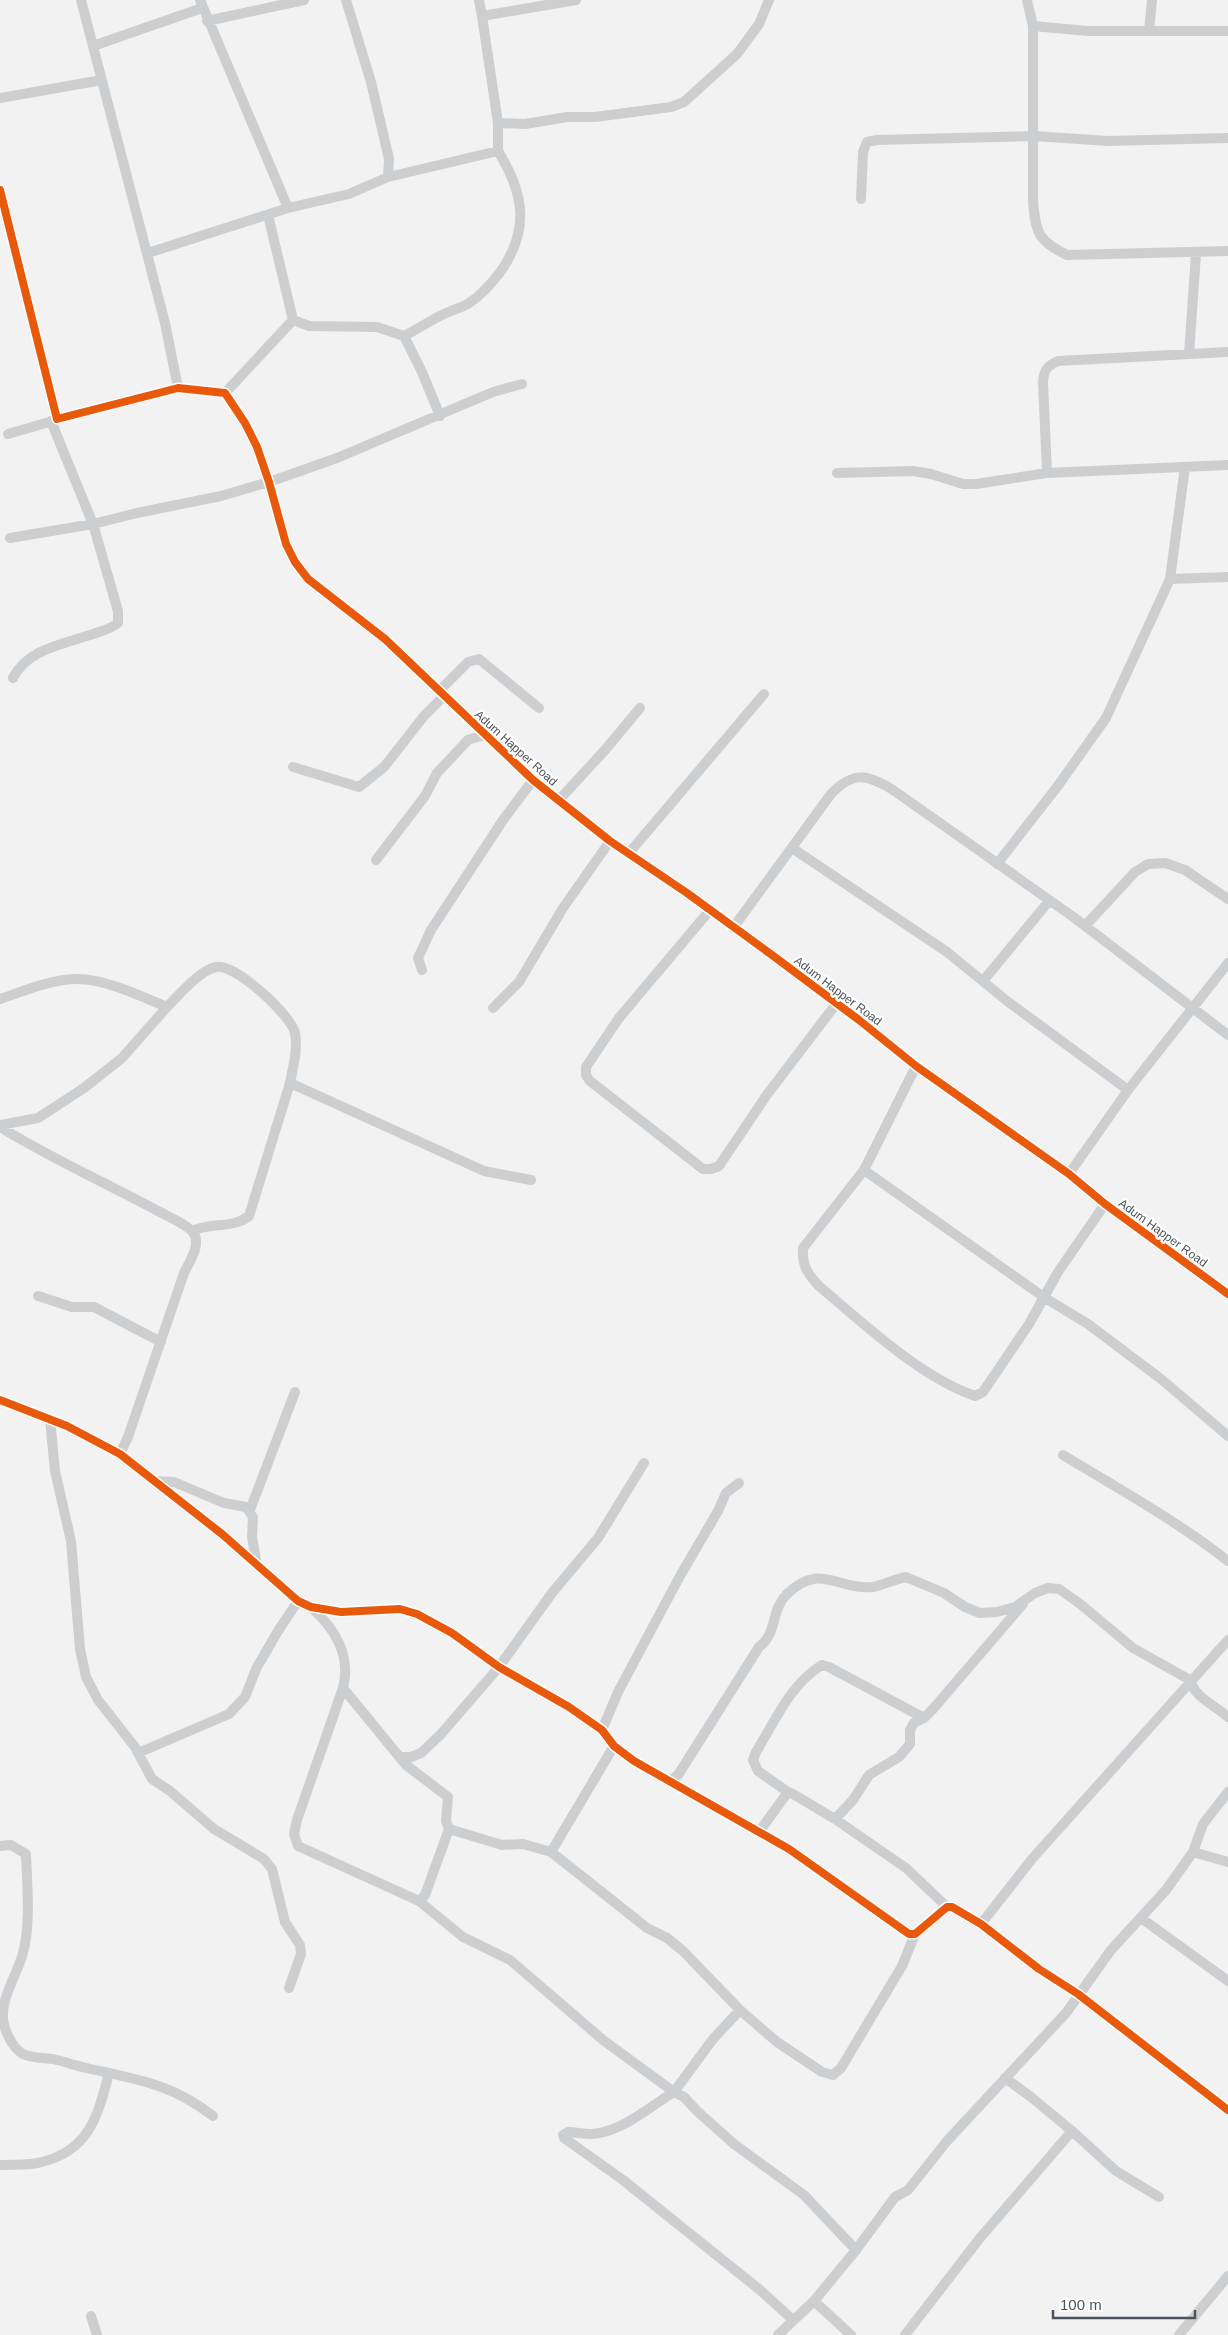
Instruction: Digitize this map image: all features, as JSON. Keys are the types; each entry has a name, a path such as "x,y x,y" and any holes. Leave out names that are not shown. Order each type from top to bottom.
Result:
{"street":[{"path":"81,0 166,323 178,388"},
{"path":"208,21 304,0"},
{"path":"346,0 371,82 389,159 388,177"},
{"path":"404,336 443,314 469,303 490,286 513,253 522,224 517,193 508,167 498,151 498,124 478,0"},
{"path":"482,16 576,0"},
{"path":"498,124 530,124 567,117 595,117 671,107 684,102 738,54 759,24 769,0"},
{"path":"1027,0 1033,26 1033,202 1036,227 1048,246 1067,255 1196,254 1228,251"},
{"path":"1149,32 1152,0"},
{"path":"93,46 201,4 288,208"},
{"path":"1033,26 1088,31 1228,31"},
{"path":"0,98 102,80"},
{"path":"861,200 863,152 867,142 1034,136 1108,141 1228,138"},
{"path":"148,253 288,208 348,194 388,177 498,151"},
{"path":"0,190 54,420 93,524 118,611 118,623 105,630 35,654 22,662 13,678"},
{"path":"268,215 294,320"},
{"path":"1189,354 1196,254"},
{"path":"294,320 308,326 377,327 404,336 422,372 440,416"},
{"path":"8,434 178,388 225,394 294,320"},
{"path":"1046,473 1043,382 1044,372 1049,365 1058,361 1228,352"},
{"path":"10,538 93,524 221,496 269,482 337,458 493,392 522,384"},
{"name":"Adum Happer Road","path":"225,394 249,431 269,482 286,544 295,562 308,578 385,639 533,780 610,841 710,910 859,1020 916,1066 1069,1174 1105,1204 1228,1294"},
{"path":"837,473 913,471 931,474 963,484 1046,473 1228,465"},
{"path":"997,864 1106,718 1170,578 1185,467"},
{"path":"1170,578 1228,577"},
{"path":"293,767 359,787 384,766 468,662 480,659 539,708"},
{"path":"629,853 764,694"},
{"path":"559,800 640,708"},
{"path":"376,860 425,796 436,773 468,740 483,734"},
{"path":"733,928 837,788 844,781 860,776 876,780 884,785 997,864 1085,926 1228,1035"},
{"path":"422,970 418,958 431,930 503,820 533,780"},
{"path":"493,1008 519,982 558,915 610,841"},
{"path":"792,848 922,935 1128,1090"},
{"path":"1085,926 1134,872 1148,864 1165,863 1185,870 1228,899"},
{"path":"983,981 1049,901"},
{"path":"710,910 618,1018 586,1067 586,1075 590,1081 703,1169 711,1170 719,1166 766,1096 836,1004"},
{"path":"1069,1174 1128,1090 1228,963"},
{"path":"0,1126 38,1118 84,1088 122,1058 167,1007 205,971 217,966 225,967 251,983 288,1020 295,1032 295,1054 290,1083 249,1216 236,1223 202,1226 192,1231"},
{"path":"0,999 52,983 76,979 117,987 167,1007"},
{"path":"916,1066 864,1170 803,1248 802,1260 806,1272 852,1313 931,1374 958,1390 975,1396 983,1392 1045,1298 1058,1272 1105,1204"},
{"path":"290,1083 484,1171 531,1180"},
{"path":"0,1126 77,1171 143,1203 192,1231 196,1239 196,1248 184,1273 128,1437 120,1454"},
{"path":"864,1170 1045,1298 1088,1324 1148,1369 1228,1436"},
{"path":"38,1296 72,1306 94,1307 161,1342"},
{"path":"250,1510 295,1392"},
{"path":"0,1400 50,1419 120,1454 222,1534 298,1601 311,1607 340,1612 400,1610 417,1614 452,1633 499,1667 534,1685 602,1730 614,1746 634,1761 789,1849 878,1910 903,1931 915,1934"},
{"path":"50,1419 55,1470 71,1541 80,1649 86,1676 98,1700 138,1753 152,1779 170,1791 214,1830 264,1859 272,1869 285,1922 300,1945 301,1954 289,1988"},
{"path":"1063,1455 1181,1528 1228,1561"},
{"path":"400,1757 411,1758 422,1753 499,1667 552,1593 598,1538 644,1463"},
{"path":"153,1481 174,1482 224,1503 240,1505 250,1510 253,1517 252,1537 257,1566"},
{"path":"602,1730 622,1685 680,1576 718,1511 726,1493 739,1483"},
{"path":"670,1781 678,1775 688,1760 759,1647 770,1637 778,1605 787,1594 806,1580 818,1577 850,1586 874,1586 906,1577 944,1593 965,1607 980,1613 997,1612 1025,1602"},
{"path":"835,1819 853,1800 869,1775 899,1757 910,1744 910,1730 914,1723 924,1718 1025,1602 1035,1593 1048,1588 1059,1589 1134,1648 1190,1680 1201,1695 1228,1718"},
{"path":"138,1753 229,1714 239,1705 245,1697 256,1669 278,1630 298,1601"},
{"path":"311,1607 322,1617 340,1641 345,1680 297,1820 294,1834 298,1846 419,1901 463,1937 510,1960 603,2040 674,2092 684,2097 734,2144 804,2195 856,2250"},
{"path":"981,1924 1032,1859 1190,1680 1228,1640"},
{"path":"924,1718 822,1665 805,1678 788,1701 756,1752 753,1760 758,1771 788,1792 835,1819 906,1868 947,1907 981,1924 1039,1970 1078,1994 1228,2110"},
{"path":"343,1688 400,1757 448,1796 446,1821 449,1829 425,1895 419,1901"},
{"path":"551,1852 614,1746"},
{"path":"759,1832 788,1792"},
{"path":"778,2335 792,2319 814,2301 856,2250 895,2197 908,2190 947,2141 1066,2013 1111,1950 1166,1890 1193,1852 1203,1824 1228,1792"},
{"path":"449,1829 502,1845 524,1844 551,1852 584,1876 647,1928 673,1942 740,2010 777,2042 822,2072 833,2075 841,2068 902,1966 915,1934 947,1907"},
{"path":"0,1846 11,1845 26,1854 27,1909 23,1952 3,2014 6,2029 21,2053 109,2073 132,2076 153,2083 197,2103 213,2116"},
{"path":"1193,1852 1228,1862"},
{"path":"1141,1918 1228,1981"},
{"path":"740,2010 713,2039 674,2092 605,2132 590,2134 568,2132 563,2135 564,2138 623,2180 760,2290 792,2319"},
{"path":"0,2165 41,2163 57,2157 84,2140 90,2131 100,2106 109,2073"},
{"path":"1005,2078 1072,2131 1116,2171 1159,2197"},
{"path":"905,2335 980,2238 1072,2131"},
{"path":"1179,2335 1228,2276"},
{"path":"814,2301 851,2335"},
{"path":"91,2316 97,2335"}],"cycle path":[{"path":"0,190 57,419 178,388 225,393 245,423 257,447 286,544 295,562 308,579 385,639 533,780 610,841 687,893 772,955 859,1020 916,1066 1069,1174 1105,1204 1228,1294"},
{"path":"0,1400 67,1426 120,1454 222,1534 298,1601 311,1607 341,1612 400,1609 417,1614 452,1633 499,1667 569,1707 602,1730 614,1746 634,1761 789,1849 909,1934 915,1934 947,1907 952,1907 981,1924 1039,1969 1078,1994 1228,2110"}]}
